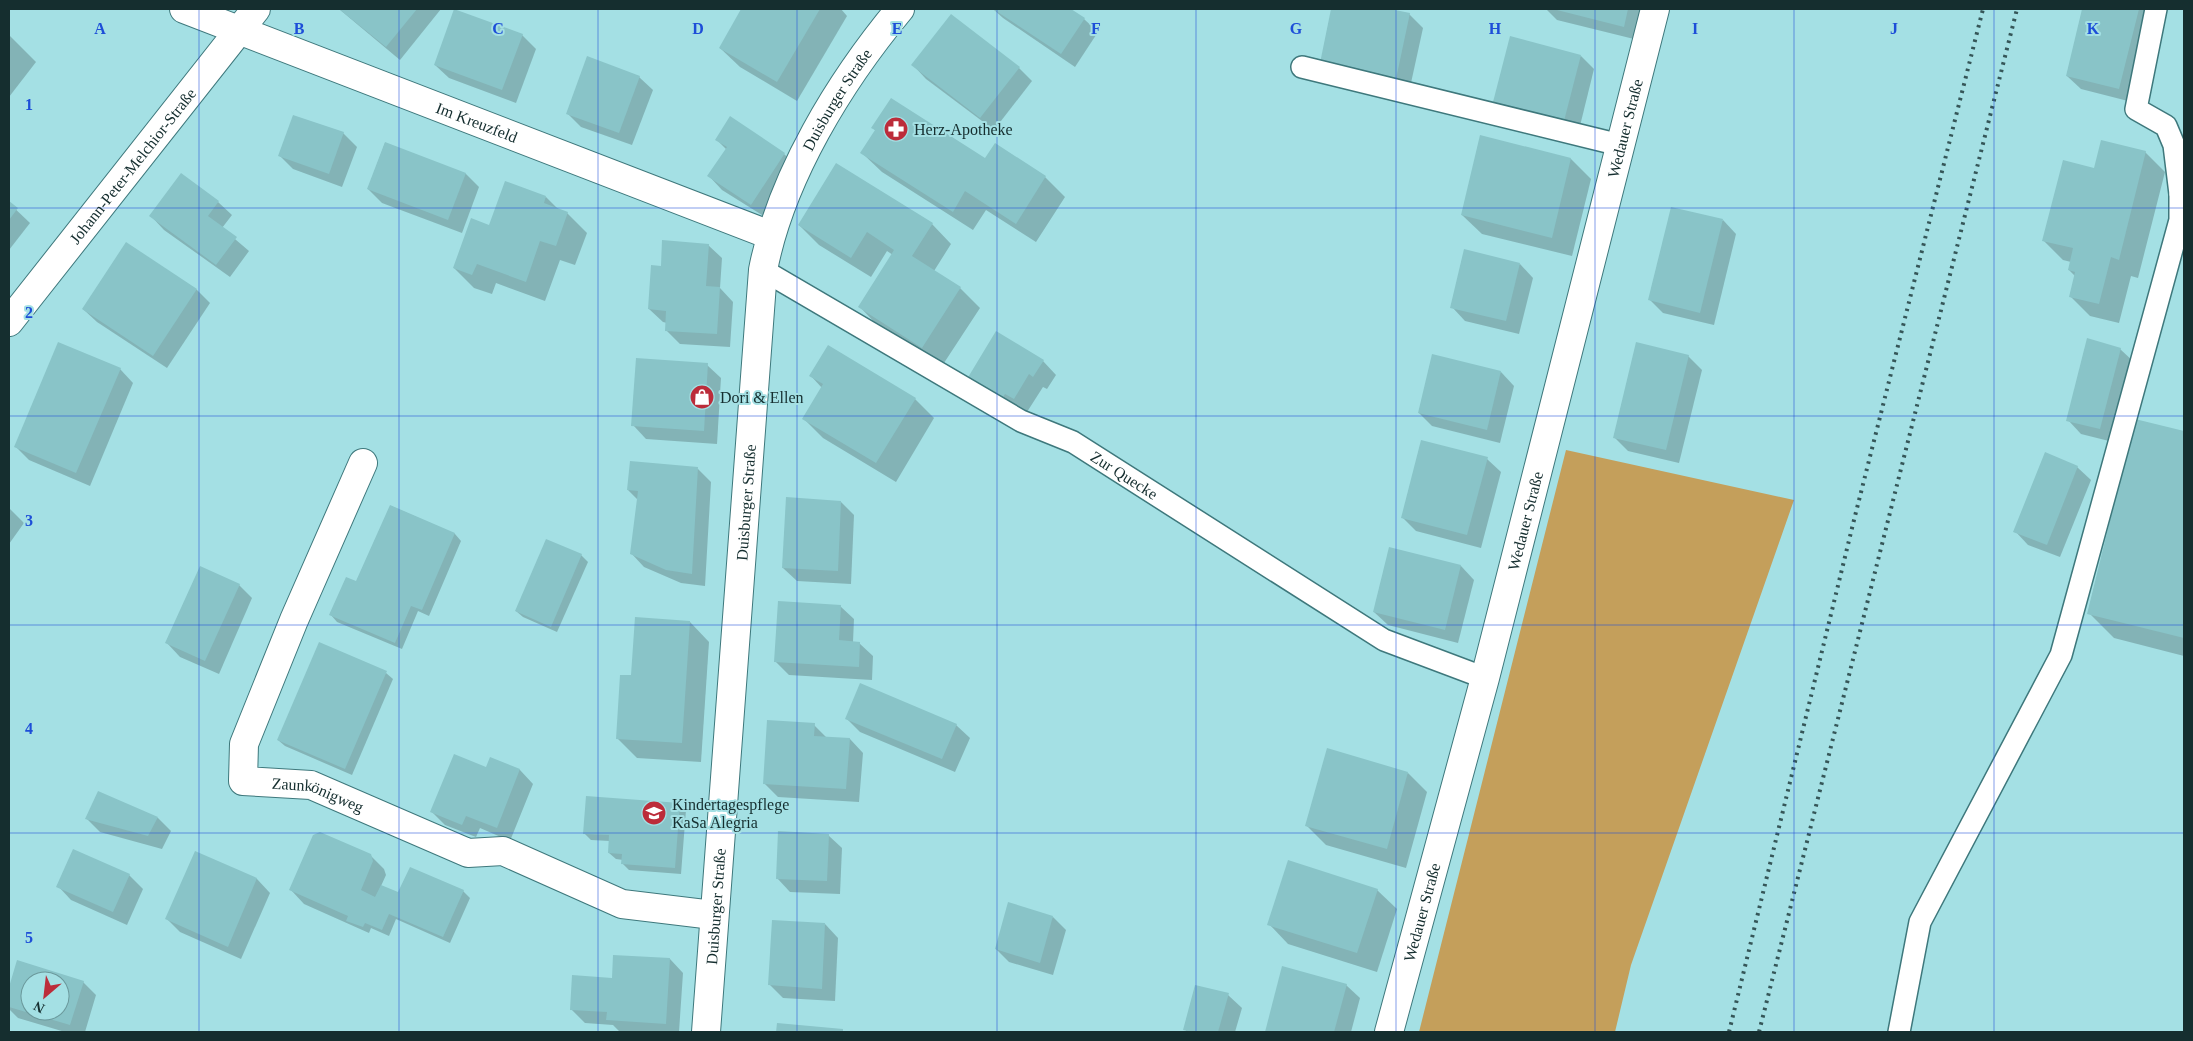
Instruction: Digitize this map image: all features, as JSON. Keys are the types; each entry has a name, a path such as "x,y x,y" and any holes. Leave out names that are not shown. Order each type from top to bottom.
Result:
{"street":[{"name":"Im Kreuzfeld","path":"184,9 770,235"},
{"name":"Johann-Peter-Melchior-Straße","path":"9,322 256,9"},
{"name":"Duisburger Straße","path":"706,1032 713,916 763,270 770,235 814,134 867,48 900,9"},
{"name":"Wedauer Straße","path":"1390,1032 1485,678 1655,9"},
{"name":"Zaunkönigweg","path":"363,462 294,620 244,744 243,781 311,785 468,854 503,851 622,904 713,916"}],"lane":[{"path":"1899,1032 1920,922 2061,655 2180,220 2182,194 2174,145 2166,126 2136,109 2156,9"},
{"path":"1302,67 1620,145"},
{"name":"Zur Quecke","path":"763,270 1021,421 1074,442 1384,640 1485,678"}],"shaded area":[{"path":"1566,450 1794,500 1631,965 1615,1032 1419,1032"}],"building":[{"path":"339,9 417,9 386,47"},
{"path":"454,9 523,34 502,90 434,65"},
{"path":"741,9 820,9 777,82 719,48"},
{"path":"993,9 1071,9 1085,18 1061,54"},
{"path":"1331,9 1390,9 1410,13 1396,79 1320,63"},
{"path":"1553,9 1628,9 1624,27"},
{"path":"2082,9 2139,9 2119,89 2066,76"},
{"path":"951,14 1020,67 980,118 911,65"},
{"path":"1510,36 1581,55 1564,121 1493,102"},
{"path":"587,56 640,76 619,133 566,114"},
{"path":"891,98 985,158 995,143 1046,176 1016,224 965,191 953,212 860,153 875,130 871,128"},
{"path":"293,115 344,132 329,174 278,156"},
{"path":"730,116 785,153 751,205 707,176 727,147 715,140"},
{"path":"1480,135 1571,158 1552,238 1461,215"},
{"path":"2101,140 2146,151 2119,260 2111,257 2099,304 2069,297 2075,272 2068,270 2073,248 2042,241 2063,160 2094,168"},
{"path":"385,142 466,173 448,220 367,189"},
{"path":"836,163 933,223 912,256 961,287 922,348 858,307 894,250 867,232 851,258 798,225"},
{"path":"181,173 219,201 208,216 237,237 216,265 149,216"},
{"path":"505,181 546,196 544,203 568,212 556,246 540,241 526,282 477,264 472,275 453,268 471,218 489,225"},
{"path":"9,201 18,208 9,220"},
{"path":"1671,207 1723,219 1700,313 1648,300"},
{"path":"662,240 709,244 706,286 720,287 717,334 665,331 666,311 648,309 651,265 661,266"},
{"path":"126,242 197,289 153,356 82,309"},
{"path":"1464,249 1520,263 1506,321 1450,308"},
{"path":"996,331 1044,360 1033,377 1029,374 1014,399 1005,394 1002,399 967,379"},
{"path":"2087,338 2121,348 2100,429 2066,421"},
{"path":"58,342 121,368 76,473 14,447"},
{"path":"1636,342 1689,355 1666,450 1613,438"},
{"path":"828,345 916,398 876,463 802,419 823,384 809,376"},
{"path":"1432,354 1501,371 1487,430 1418,413"},
{"path":"636,358 708,363 704,431 631,426"},
{"path":"2135,419 2184,431 2184,638 2087,614"},
{"path":"1421,440 1488,457 1467,535 1401,518"},
{"path":"2045,452 2078,466 2047,545 2013,532"},
{"path":"630,461 698,467 692,574 666,570 630,554 638,491 627,490"},
{"path":"786,497 841,501 838,571 782,568"},
{"path":"390,505 455,533 422,610 411,606 395,643 329,615 346,577 356,581"},
{"path":"546,539 582,554 551,627 515,611"},
{"path":"1389,547 1461,565 1445,630 1373,612"},
{"path":"200,566 240,584 205,661 165,643"},
{"path":"778,601 841,605 839,640 860,642 859,667 774,662"},
{"path":"635,617 690,621 682,743 616,739 620,675 631,675"},
{"path":"319,642 387,671 345,769 277,740"},
{"path":"860,683 957,724 942,759 845,719"},
{"path":"767,720 815,723 814,736 850,738 846,789 763,784"},
{"path":"1327,748 1408,772 1387,849 1305,826"},
{"path":"454,754 486,767 490,757 520,769 497,828 466,816 462,825 430,812"},
{"path":"98,791 158,817 148,836 85,819"},
{"path":"586,796 680,803 675,868 621,864 622,854 608,853 609,835 583,834"},
{"path":"778,831 829,834 827,881 776,879"},
{"path":"320,832 371,854 373,861 361,890 375,897 381,885 398,892 410,867 464,890 443,937 389,914 382,930 365,923 363,927 346,921 348,916 289,890 313,835"},
{"path":"73,849 130,874 113,912 56,887"},
{"path":"195,851 257,878 228,947 165,919"},
{"path":"1288,860 1378,889 1357,953 1267,925"},
{"path":"1008,902 1053,916 1040,963 995,949"},
{"path":"772,920 825,923 822,989 768,985"},
{"path":"613,955 670,958 666,1024 606,1020 607,1012 570,1010 572,975 612,978"},
{"path":"17,960 52,971 20,971 20,1010 9,1007 9,987"},
{"path":"1282,966 1347,984 1334,1032 1265,1032"},
{"path":"70,977 84,981 70,1025 56,1021 70,1021"},
{"path":"1195,985 1229,993 1218,1032 1183,1030"},
{"path":"777,1023 843,1029 843,1032 776,1032"}],"railway":[{"path":"1729,1032 1854,520 1983,9"},
{"path":"1759,1032 2017,9"}],"place":[{"name":"Herz-Apotheke","path":"896,129"},
{"name":"Dori & Ellen","path":"702,397"},
{"name":"Kindertagespflege KaSa Alegria","path":"654,813"}]}
